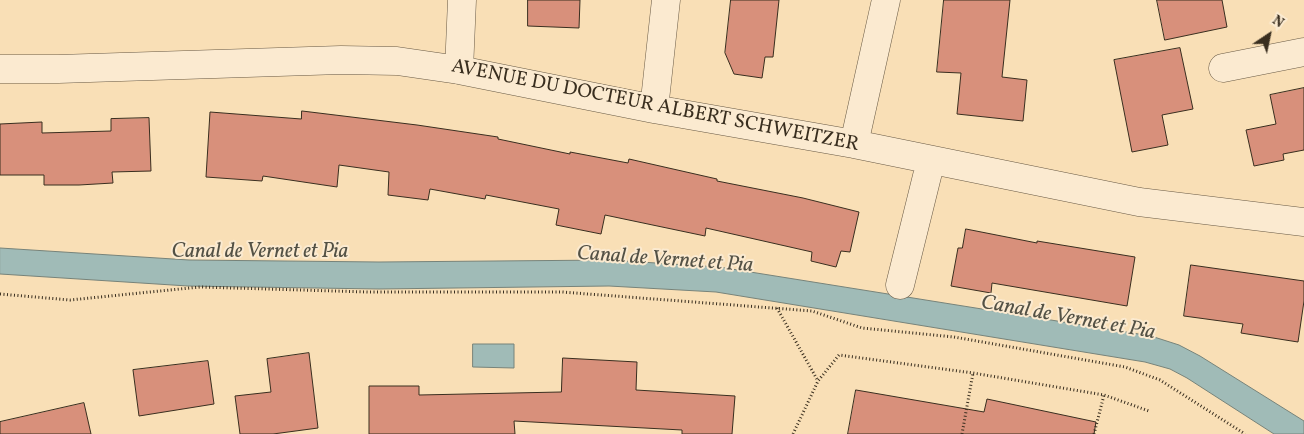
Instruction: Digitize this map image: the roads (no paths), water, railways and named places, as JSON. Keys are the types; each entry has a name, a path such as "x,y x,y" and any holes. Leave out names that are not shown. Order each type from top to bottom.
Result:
{"street":[{"path":"459,70 462,0"},
{"path":"654,109 666,0"},
{"path":"854,144 886,0"},
{"path":"1223,68 1304,52"},
{"name":"AVENUE DU DOCTEUR ALBERT SCHWEITZER","path":"0,69 341,60 397,62 459,70 654,109 854,144 1139,202 1304,222"},
{"path":"900,285 932,160"}],"water":[{"name":"Canal de Vernet et Pia","path":"0,248 189,260 379,262 609,260 719,267 1151,336 1179,345 1200,356 1304,421 1304,434 1274,434 1187,378 1170,369 1145,362 716,292 609,286 379,289 188,286 0,274"},
{"path":"473,344 514,344 514,368 473,367"}]}
